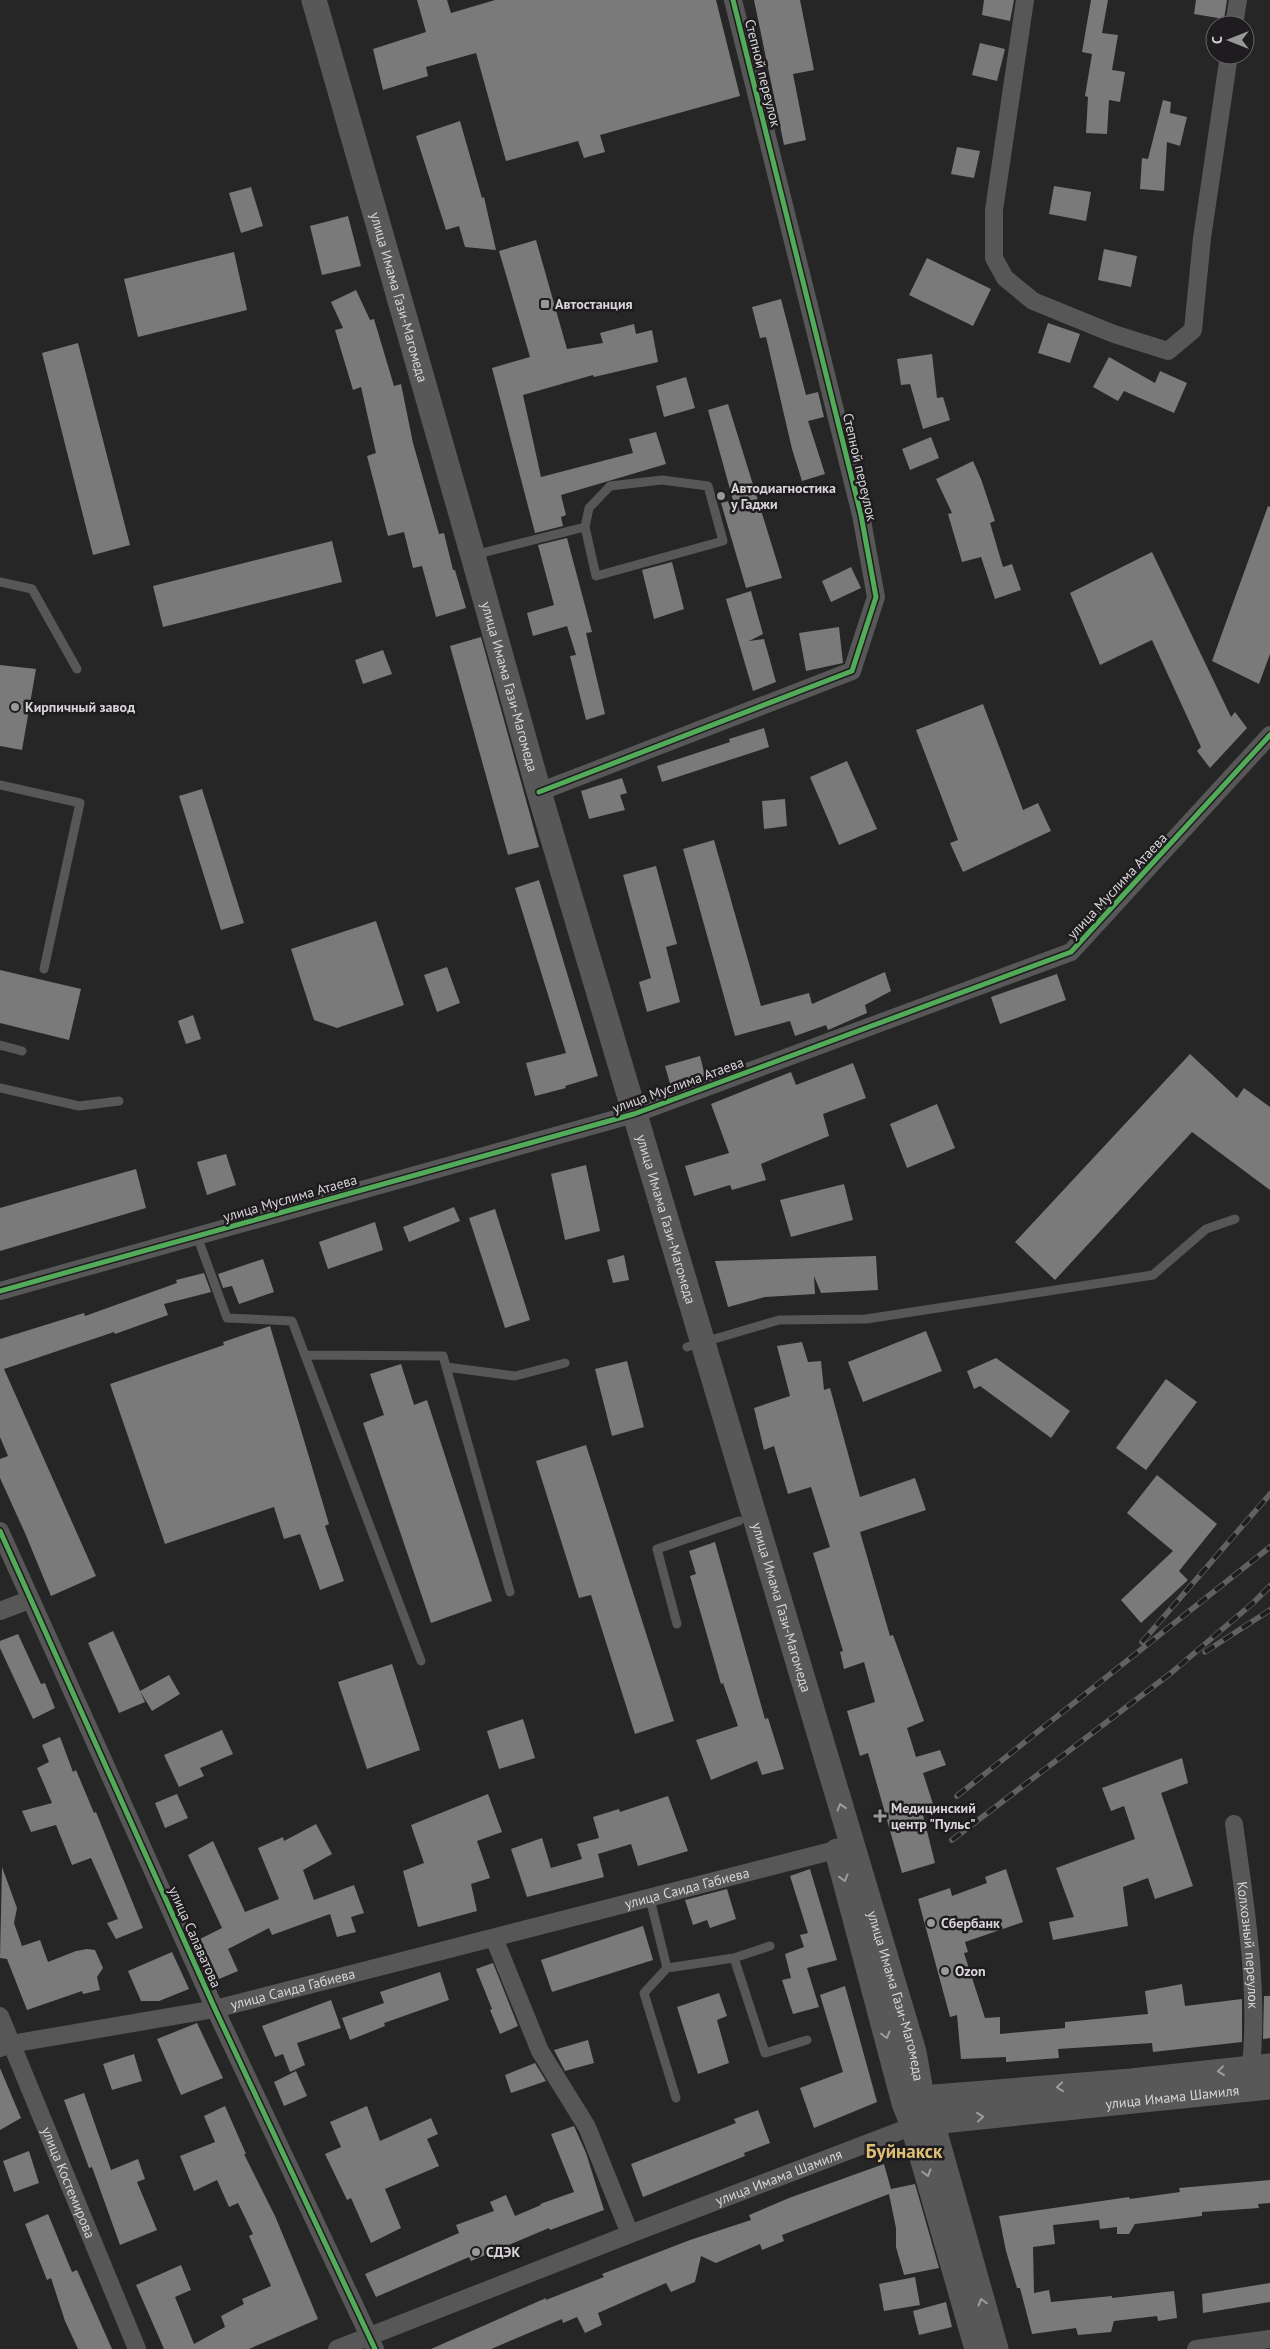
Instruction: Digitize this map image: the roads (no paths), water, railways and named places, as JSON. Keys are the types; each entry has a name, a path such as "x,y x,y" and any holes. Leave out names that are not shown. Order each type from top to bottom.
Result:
{"main road":[{"path":"297,0 468,557 626,1116"},
{"name":"улица Имама Гази-Магомеда","path":"314,0 468,557 539,792 626,1116 844,1848 914,2052 913,2101 996,2349"},
{"path":"695,1345 739,1522 844,1848"},
{"name":"улица Имама Шамиля","path":"913,2101 1261,2067"},
{"name":"улица Имама Шамиля","path":"922,2124 1270,2087"},
{"path":"922,2124 977,2349"}],"street":[{"name":"Степной переулок","path":"539,792 852,671 876,597 860,515 734,0"},
{"path":"1025,0 994,210 994,258 1005,278 1033,301 1114,334 1168,351 1193,330 1202,238 1228,65"},
{"path":"1236,15 1238,0"},
{"name":"улица Муслима Атаева","path":"0,1291 626,1116 1071,952 1270,736"},
{"name":"улица Салаватова","path":"0,1531 29,1600 215,2009 372,2342"},
{"path":"0,1610 29,1600"},
{"name":"Колхозный переулок","path":"1234,1824 1251,1944 1255,2029 1261,2067"},
{"name":"улица Саида Габиева","path":"6,2046 215,2009 844,1848"},
{"path":"494,1938 540,2051 587,2127 630,2234"},
{"name":"улица Костемирова","path":"0,2016 6,2046 137,2349"},
{"name":"улица Имама Шамиля","path":"337,2349 372,2342 630,2234 922,2124"},
{"path":"1196,2349 1270,2339"}],"lane":[{"path":"662,480 708,486 723,541 596,576 585,527 589,508 610,486 662,480"},
{"path":"468,557 585,527"},
{"path":"0,582 32,588 77,668"},
{"path":"0,785 80,803 44,969"},
{"path":"0,1045 22,1051"},
{"path":"0,1088 79,1106 119,1101"},
{"path":"695,1345 779,1320 866,1319 1153,1275 1206,1229 1234,1219"},
{"path":"197,1236 227,1318 292,1321 421,1661"},
{"path":"306,1355 443,1356 510,1592"},
{"path":"446,1367 514,1376 565,1363"},
{"path":"677,1624 657,1549 739,1522"},
{"path":"650,1899 667,1968"},
{"path":"676,2098 644,1993 667,1968 734,1958 770,1946"},
{"path":"734,1958 765,2053 807,2040"}],"railway":[{"path":"1142,1642 1270,1494"},
{"path":"957,1796 1270,1547"},
{"path":"952,1840 1171,1673 1253,1603 1270,1586"},
{"path":"1205,1652 1270,1610"}],"place":[{"name":"Автостанция","path":"545,304"},
{"name":"Автодиагностика у Гаджи","path":"721,496"},
{"name":"Кирпичный завод","path":"15,707"},
{"name":"Медицинский центр \"Пульс\"","path":"880,1816"},
{"name":"Сбербанк","path":"931,1923"},
{"name":"Ozon","path":"945,1971"},
{"name":"СДЭК","path":"476,2252"}],"district":[{"name":"Буйнакск","path":"904,2151"}]}
